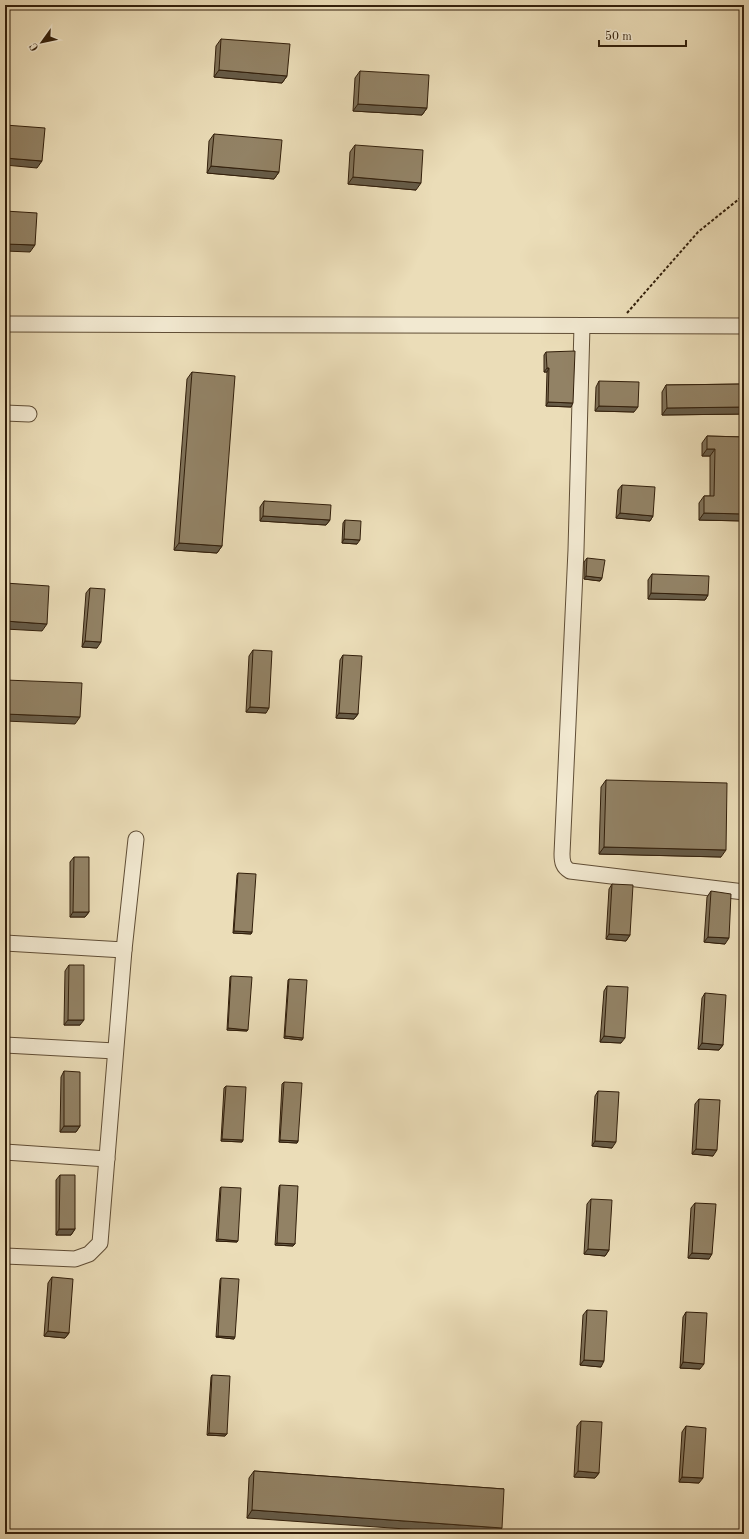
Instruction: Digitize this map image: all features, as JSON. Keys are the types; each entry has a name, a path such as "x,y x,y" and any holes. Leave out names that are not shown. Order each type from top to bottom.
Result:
{"street":[{"path":"5,324 744,326"},
{"path":"582,326 576,542 562,862 570,871 744,892"},
{"path":"5,413 29,414"},
{"path":"5,1256 74,1260 89,1254 100,1243 124,950 136,839"},
{"path":"5,943 124,950"},
{"path":"5,1045 115,1051"},
{"path":"5,1152 107,1159"}],"path":[{"path":"614,326 644,295 698,232 744,195"}],"building":[{"path":"221,39 290,44 287,76 219,70"},
{"path":"360,71 429,75 427,108 358,104"},
{"path":"5,125 45,128 42,161 5,158"},
{"path":"214,134 282,140 279,172 211,166"},
{"path":"355,145 423,150 421,183 353,177"},
{"path":"5,211 37,213 35,245 5,244"},
{"path":"575,351 573,403 548,402 549,368 547,368 546,352"},
{"path":"192,372 235,376 222,546 179,543"},
{"path":"599,381 639,382 638,407 599,406"},
{"path":"744,384 744,407 667,408 666,385"},
{"path":"707,436 744,437 744,514 704,513 704,496 714,496 715,449 707,449"},
{"path":"622,485 655,487 653,516 620,513"},
{"path":"264,501 331,505 330,520 263,516"},
{"path":"345,520 361,521 360,540 344,539"},
{"path":"587,558 605,560 602,578 586,576"},
{"path":"652,574 709,576 708,595 651,593"},
{"path":"5,583 49,586 47,624 5,621"},
{"path":"90,588 105,589 101,642 85,641"},
{"path":"253,650 272,651 269,708 250,707"},
{"path":"343,655 362,656 358,714 339,713"},
{"path":"5,680 82,683 80,717 5,714"},
{"path":"606,780 727,783 726,850 604,847"},
{"path":"74,857 89,857 89,912 73,912"},
{"path":"238,873 256,874 252,932 234,931"},
{"path":"612,884 633,885 630,935 609,934"},
{"path":"711,891 731,894 729,938 708,937"},
{"path":"69,965 84,965 84,1020 68,1020"},
{"path":"231,976 252,977 248,1030 228,1028"},
{"path":"289,979 307,980 303,1038 285,1036"},
{"path":"607,986 628,987 625,1038 604,1036"},
{"path":"705,993 726,995 723,1045 702,1043"},
{"path":"64,1071 80,1072 80,1126 64,1126"},
{"path":"284,1082 302,1083 298,1141 280,1140"},
{"path":"226,1086 246,1087 243,1140 222,1139"},
{"path":"598,1091 619,1092 616,1142 595,1141"},
{"path":"699,1099 720,1100 717,1150 696,1149"},
{"path":"60,1175 75,1175 75,1229 59,1229"},
{"path":"280,1185 298,1186 295,1244 277,1243"},
{"path":"221,1187 241,1188 238,1241 218,1239"},
{"path":"591,1199 612,1200 609,1250 588,1249"},
{"path":"695,1203 716,1204 712,1254 692,1253"},
{"path":"52,1277 73,1279 69,1333 48,1331"},
{"path":"221,1278 239,1279 235,1337 218,1336"},
{"path":"587,1310 607,1311 604,1361 584,1360"},
{"path":"686,1312 707,1313 704,1364 683,1362"},
{"path":"212,1375 230,1376 227,1434 209,1433"},
{"path":"581,1421 602,1422 599,1473 578,1471"},
{"path":"686,1426 706,1428 703,1478 682,1477"},
{"path":"254,1471 504,1489 502,1528 252,1510"}]}
